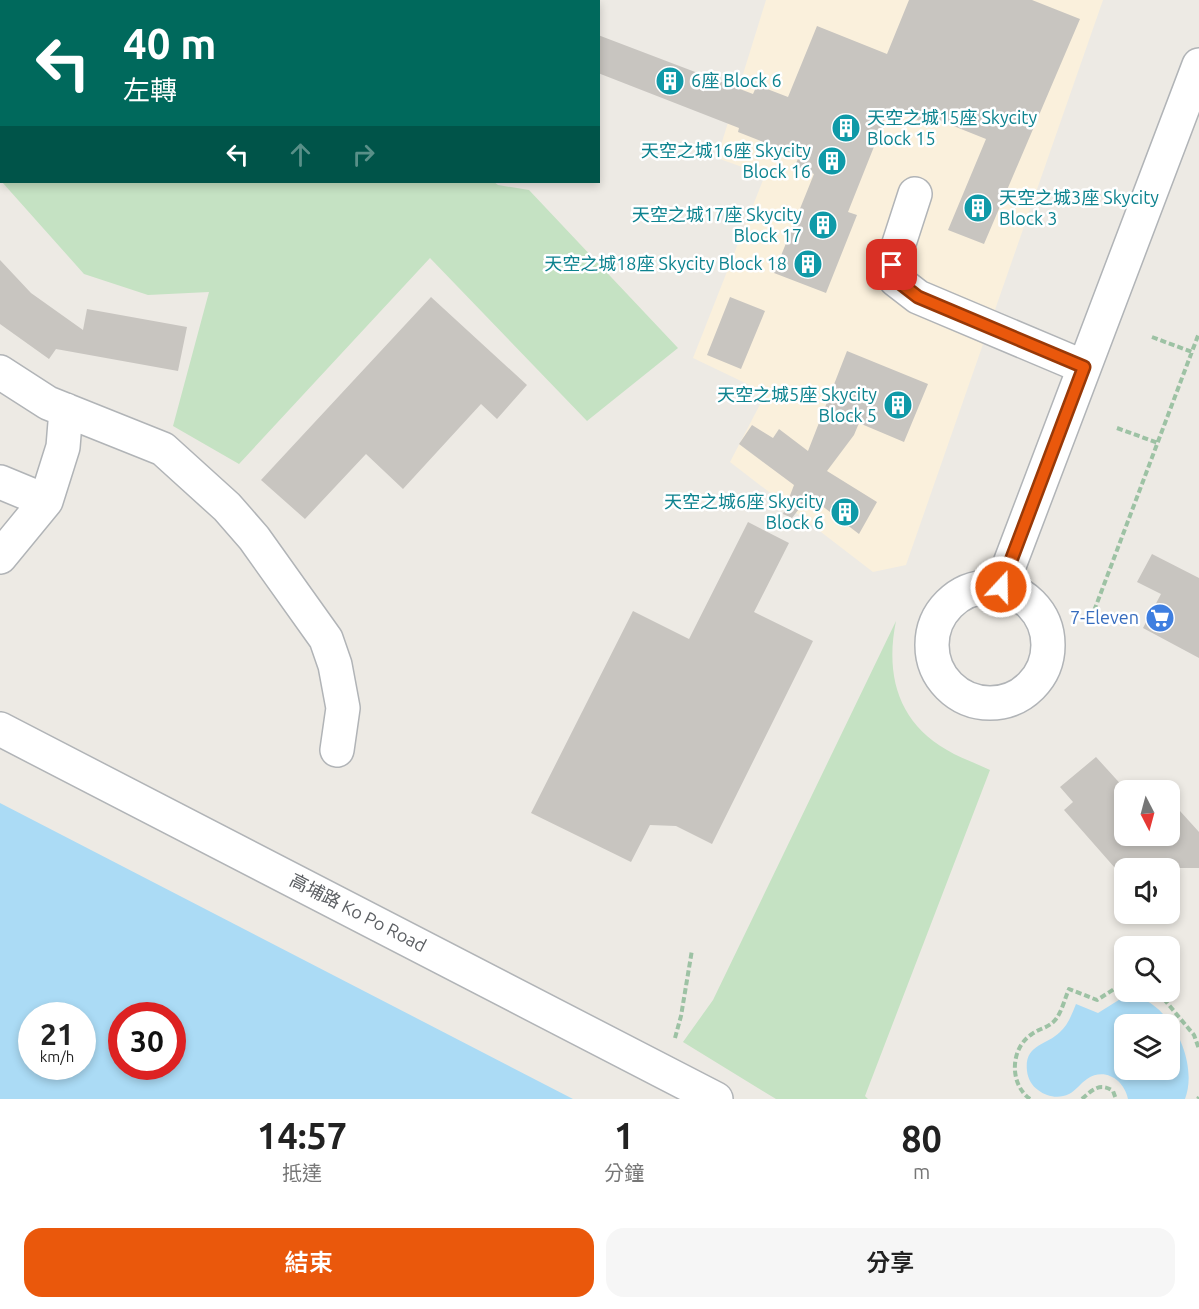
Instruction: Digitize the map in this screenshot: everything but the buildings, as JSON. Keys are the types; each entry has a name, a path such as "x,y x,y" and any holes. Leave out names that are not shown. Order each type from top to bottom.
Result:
{"street":[{"path":"1001,587 1199,65"},
{"path":"915,195 892,265 896,280 918,297 1084,367"},
{"path":"0,372 48,403 163,449 226,507 254,538 326,639 335,664 343,708 338,750"},
{"path":"0,556 46,501 63,447 66,410"},
{"path":"0,482 46,501"},
{"name":"高埔路 Ko Po Road","path":"0,729 716,1099"}],"path":[{"path":"1091,619 1199,333"},
{"path":"1152,338 1192,352"},
{"path":"1117,428 1158,443"},
{"path":"658,1068 672,1049 681,1016 692,950"},
{"path":"1030,1099 1016,1081 1014,1063 1020,1047 1032,1034 1044,1029 1056,1018 1069,989 1097,1000 1114,989"},
{"path":"1166,1002 1194,1035 1199,1049"},
{"path":"1082,1099 1094,1088 1101,1086 1113,1091 1116,1099"}],"shaded area":[{"path":"766,0 1103,0 906,565 873,572 730,462 766,393 693,358 765,175 717,158"}],"green space":[{"path":"3,183 495,183 529,190 678,348 587,421 430,258 239,464 173,426 209,292 148,295 84,274"},
{"path":"896,621 892,660 894,678 906,711 930,739 952,753 990,770 865,1096 868,1099 776,1099 683,1042 713,1000"}],"water":[{"path":"0,803 573,1099 0,1099"},
{"path":"1116,1002 1148,1002 1163,1014 1114,1014 1114,1078 1100,1074 1094,1076 1065,1096 1053,1097 1038,1090 1029,1079 1027,1071 1027,1062 1032,1050 1063,1029 1076,1004 1098,1013"},
{"path":"1180,1041 1185,1052 1188,1069 1185,1099 1128,1099 1118,1081 1180,1080"}],"place":[{"name":"6座 Block 6","path":"670,81"},
{"name":"天空之城15座 Skycity Block 15","path":"846,128"},
{"name":"天空之城16座 Skycity Block 16","path":"832,161"},
{"name":"天空之城3座 Skycity Block 3","path":"978,208"},
{"name":"天空之城17座 Skycity Block 17","path":"823,225"},
{"name":"天空之城18座 Skycity Block 18","path":"808,264"},
{"name":"天空之城5座 Skycity Block 5","path":"898,405"},
{"name":"天空之城6座 Skycity Block 6","path":"845,512"},
{"name":"7-Eleven","path":"1160,618"}],"route":[{"path":"892,265 896,280 918,297 1084,367 1001,587"}]}
